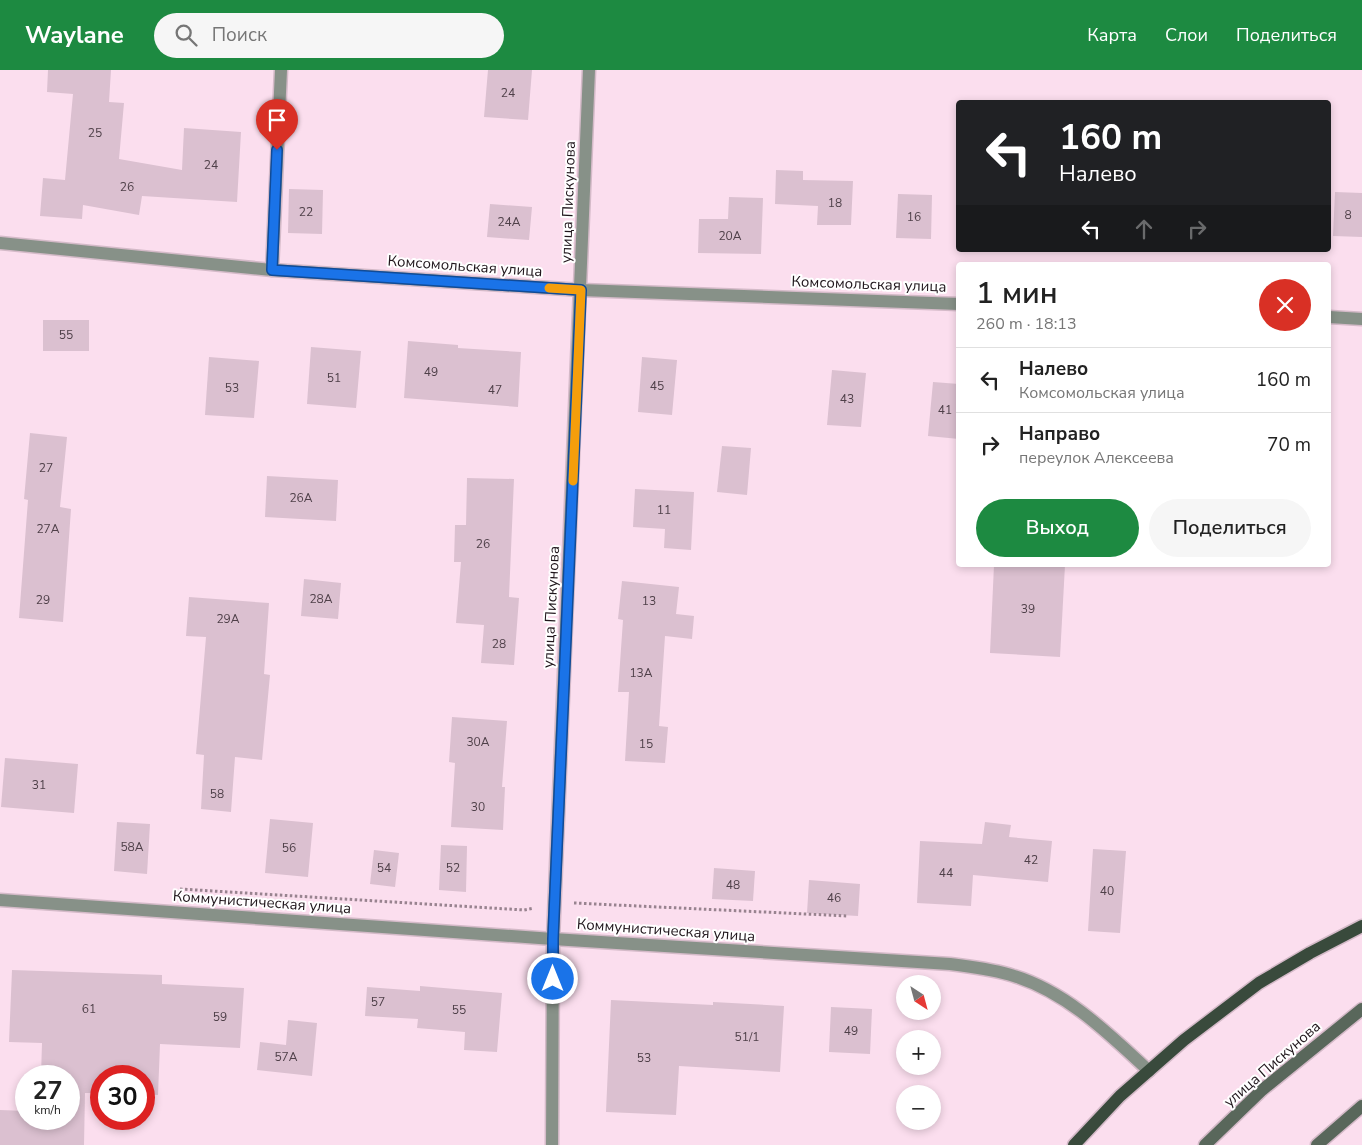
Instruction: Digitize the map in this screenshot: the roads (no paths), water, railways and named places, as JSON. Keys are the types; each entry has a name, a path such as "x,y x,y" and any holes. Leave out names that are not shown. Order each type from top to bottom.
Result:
{"main road":[{"path":"1074,1145 1120,1096 1184,1040 1259,984 1362,926"},
{"name":"улица Пискунова","path":"1205,1145 1262,1090 1362,1009"},
{"path":"1317,1145 1362,1106"}],"street":[{"path":"272,270 281,70"},
{"name":"улица Пискунова","path":"552,1145 553,939 590,70"},
{"name":"Комсомольская улица","path":"0,243 272,270 581,290 956,304"},
{"path":"1331,317 1362,318"},
{"name":"Коммунистическая улица","path":"0,900 553,939 950,964 986,969 1016,976 1044,988 1075,1008 1110,1035 1149,1070"}]}
